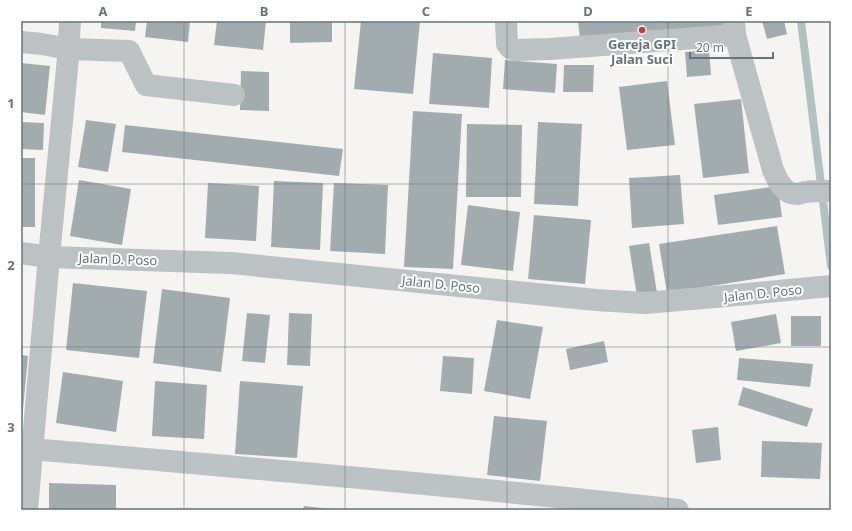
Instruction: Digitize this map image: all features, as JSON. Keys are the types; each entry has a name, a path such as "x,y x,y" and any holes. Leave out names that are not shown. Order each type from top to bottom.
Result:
{"street":[{"path":"27,510 69,49 70,21"},
{"path":"506,21 507,44 510,48 516,50 550,49 735,28 773,170 778,181 790,193 796,194 830,191"},
{"path":"21,42 69,49 130,50 146,85 234,95"},
{"name":"Jalan D. Poso","path":"21,253 50,257 231,263 596,300 645,303 824,286"},
{"path":"32,449 555,496 678,510"}],"building":[{"path":"101,21 136,21 135,31 101,28"},
{"path":"147,21 190,21 188,42 145,37"},
{"path":"217,21 266,21 263,50 214,45"},
{"path":"290,21 332,21 332,42 290,43"},
{"path":"361,21 420,21 413,94 354,89"},
{"name":"Gereja GPI Jalan Suci","path":"578,21 724,21 725,28 580,39"},
{"path":"762,21 784,21 787,34 767,39"},
{"path":"709,50 711,75 687,77 685,52"},
{"path":"433,53 492,58 489,108 429,104"},
{"path":"505,60 557,64 555,93 503,89"},
{"path":"21,63 50,66 45,115 21,112"},
{"path":"564,65 594,65 593,92 563,92"},
{"path":"241,71 269,72 269,111 240,110"},
{"path":"667,81 675,145 627,150 619,87"},
{"path":"741,99 749,173 703,178 694,104"},
{"path":"413,111 462,114 453,269 404,267"},
{"path":"86,120 116,124 108,172 78,167"},
{"path":"21,122 44,123 43,150 21,149"},
{"path":"538,122 582,124 578,206 534,204"},
{"path":"467,124 522,125 521,197 466,197"},
{"path":"125,125 343,149 339,176 122,152"},
{"path":"21,158 35,158 35,227 21,227"},
{"path":"680,175 684,224 632,228 629,178"},
{"path":"79,180 131,189 122,245 70,236"},
{"path":"274,181 323,183 320,250 271,247"},
{"path":"208,183 259,186 256,241 205,238"},
{"path":"334,183 388,185 385,254 330,251"},
{"path":"778,186 782,217 718,225 714,195"},
{"path":"468,205 520,212 513,271 461,265"},
{"path":"534,215 591,220 585,284 528,279"},
{"path":"777,226 785,274 667,293 659,244"},
{"path":"649,243 657,293 637,296 629,246"},
{"path":"73,283 147,291 139,358 66,350"},
{"path":"162,289 230,298 221,372 153,363"},
{"path":"247,313 270,315 265,363 242,361"},
{"path":"289,313 312,314 310,366 287,365"},
{"path":"776,314 781,343 736,351 731,322"},
{"path":"791,316 821,316 821,346 791,346"},
{"path":"497,320 543,327 530,399 484,391"},
{"path":"604,341 608,362 570,370 566,349"},
{"path":"21,355 28,356 22,420 21,420"},
{"path":"443,356 474,358 472,394 440,391"},
{"path":"739,358 813,364 810,387 737,380"},
{"path":"63,372 123,381 116,432 56,423"},
{"path":"155,381 207,385 204,439 152,436"},
{"path":"240,381 303,386 297,458 235,454"},
{"path":"743,387 813,409 807,427 738,405"},
{"path":"494,416 547,421 540,481 487,475"},
{"path":"718,427 721,460 696,463 692,430"},
{"path":"762,441 822,443 820,479 761,477"},
{"path":"49,483 116,485 116,510 49,510"},
{"path":"304,506 330,509 303,510"}],"waterway":[{"path":"801,21 831,266"}],"place":[{"name":"Gereja GPI Jalan Suci","path":"642,30"}]}
